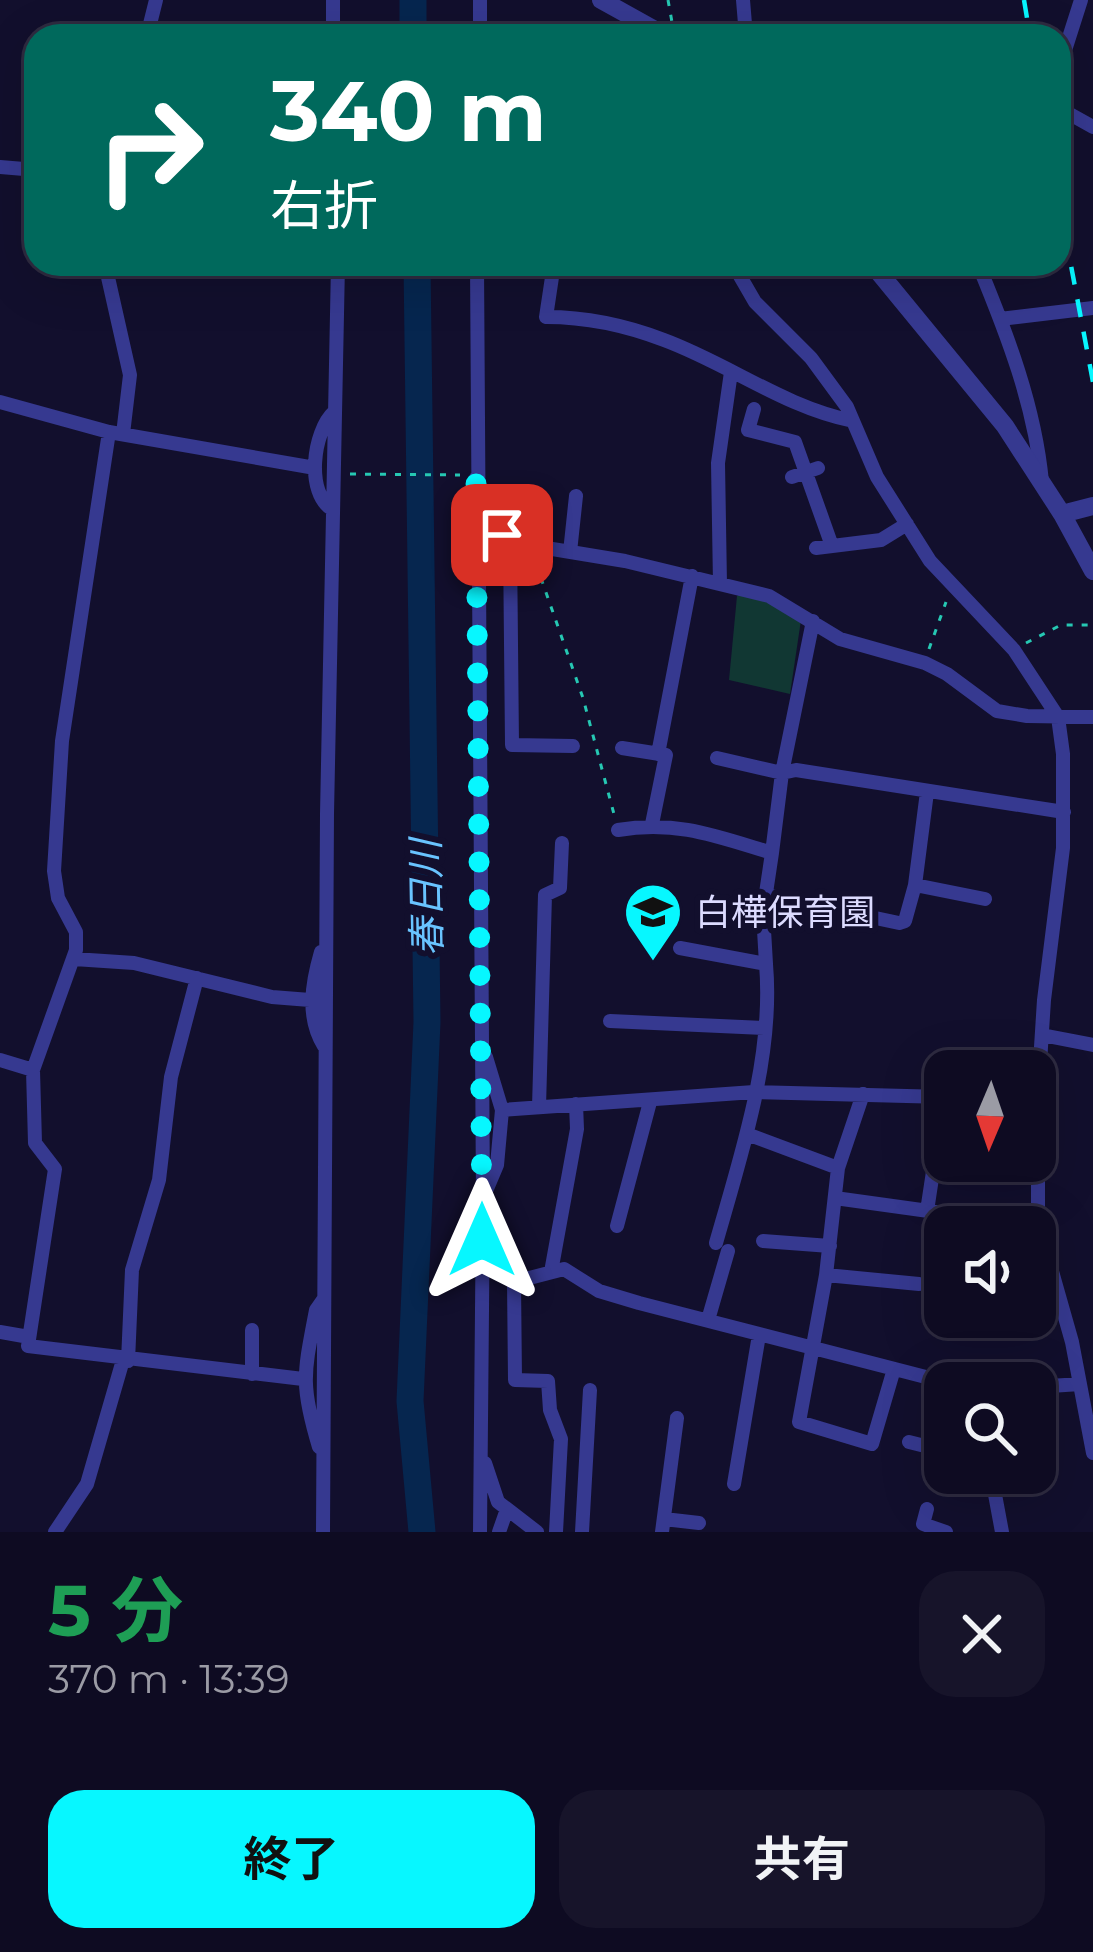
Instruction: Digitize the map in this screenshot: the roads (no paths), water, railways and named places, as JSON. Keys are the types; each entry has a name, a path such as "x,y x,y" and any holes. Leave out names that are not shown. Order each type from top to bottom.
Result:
{"street":[{"path":"602,0 652,24"},
{"path":"1071,31 1081,0"},
{"path":"108,276 130,375 65,719 54,871 58,898 76,932 74,959 32,1070 35,1143 56,1168 28,1346 303,1379"},
{"path":"323,1532 338,276"},
{"path":"477,276 471,476 482,1044 481,1532"},
{"path":"552,276 546,316 589,317 666,340 809,410 853,421"},
{"path":"740,276 755,302 811,358 853,421 878,477 930,561 1014,650 1058,717 1064,812 1040,1050"},
{"path":"882,276 1005,427 1093,572"},
{"path":"983,276 1037,433 1042,482"},
{"path":"1000,319 1093,308"},
{"path":"721,584 718,463 731,372"},
{"path":"0,402 116,433 315,468"},
{"path":"754,409 748,430 795,442 824,548 881,540 907,524"},
{"path":"333,510 320,496 315,468 322,430 334,412"},
{"path":"471,476 483,486 502,535 510,542 692,576 770,596 822,630 858,646 925,663 962,682 997,711 1093,717"},
{"path":"570,552 576,496"},
{"path":"1062,514 1093,506"},
{"path":"510,542 512,745 573,746"},
{"path":"658,754 692,576"},
{"path":"708,1320 769,1000 763,914 782,773 813,622"},
{"path":"622,748 666,755 652,824"},
{"path":"717,758 782,773 796,770 1064,812"},
{"path":"767,895 905,921 915,886 927,792"},
{"path":"617,830 652,824 686,827 772,853"},
{"path":"539,1107 545,895 560,888 562,843"},
{"path":"915,886 985,899"},
{"path":"327,941 310,1000 319,1040 327,1050"},
{"path":"680,948 766,964"},
{"path":"74,959 134,963 272,997 310,1000"},
{"path":"55,1532 87,1484 125,1360 132,1270 159,1180 171,1077 197,978"},
{"path":"610,1021 764,1028"},
{"path":"1042,1035 1093,1045"},
{"path":"482,1044 502,1110 497,1165 483,1199"},
{"path":"0,1060 32,1070"},
{"path":"502,1110 754,1092 924,1095"},
{"path":"863,1094 838,1168 826,1276 799,1422 872,1444 894,1369"},
{"path":"617,1226 650,1102"},
{"path":"551,1272 577,1129 577,1104"},
{"path":"747,1134 838,1168"},
{"path":"835,1198 935,1212 934,1182"},
{"path":"1037,1182 1038,1222 1093,1453"},
{"path":"763,1241 830,1246"},
{"path":"556,1532 561,1439 550,1410 548,1381 515,1380 514,1282 564,1268 599,1291 924,1377"},
{"path":"826,1276 919,1284"},
{"path":"324,1463 304,1399 303,1379 316,1310 325,1297"},
{"path":"252,1330 252,1373"},
{"path":"0,1332 29,1337"},
{"path":"734,1484 759,1335"},
{"path":"1056,1386 1080,1384"},
{"path":"582,1532 590,1390"},
{"path":"676,1418 663,1525 699,1523"},
{"path":"909,1442 924,1446"},
{"path":"481,1448 498,1502 537,1532"},
{"path":"995,1494 1002,1532"},
{"path":"927,1509 922,1524 946,1532"},
{"path":"500,1532 506,1512"}],"waterway":[{"name":"春日川","path":"413,0 413,24"},
{"name":"春日川","path":"417,276 427,1022 410,1401 422,1532"}],"railway":[{"path":"1024,0 1028,24"},
{"path":"1071,266 1093,382"}],"place":[{"name":"白樺保育園","path":"653,963"}]}
